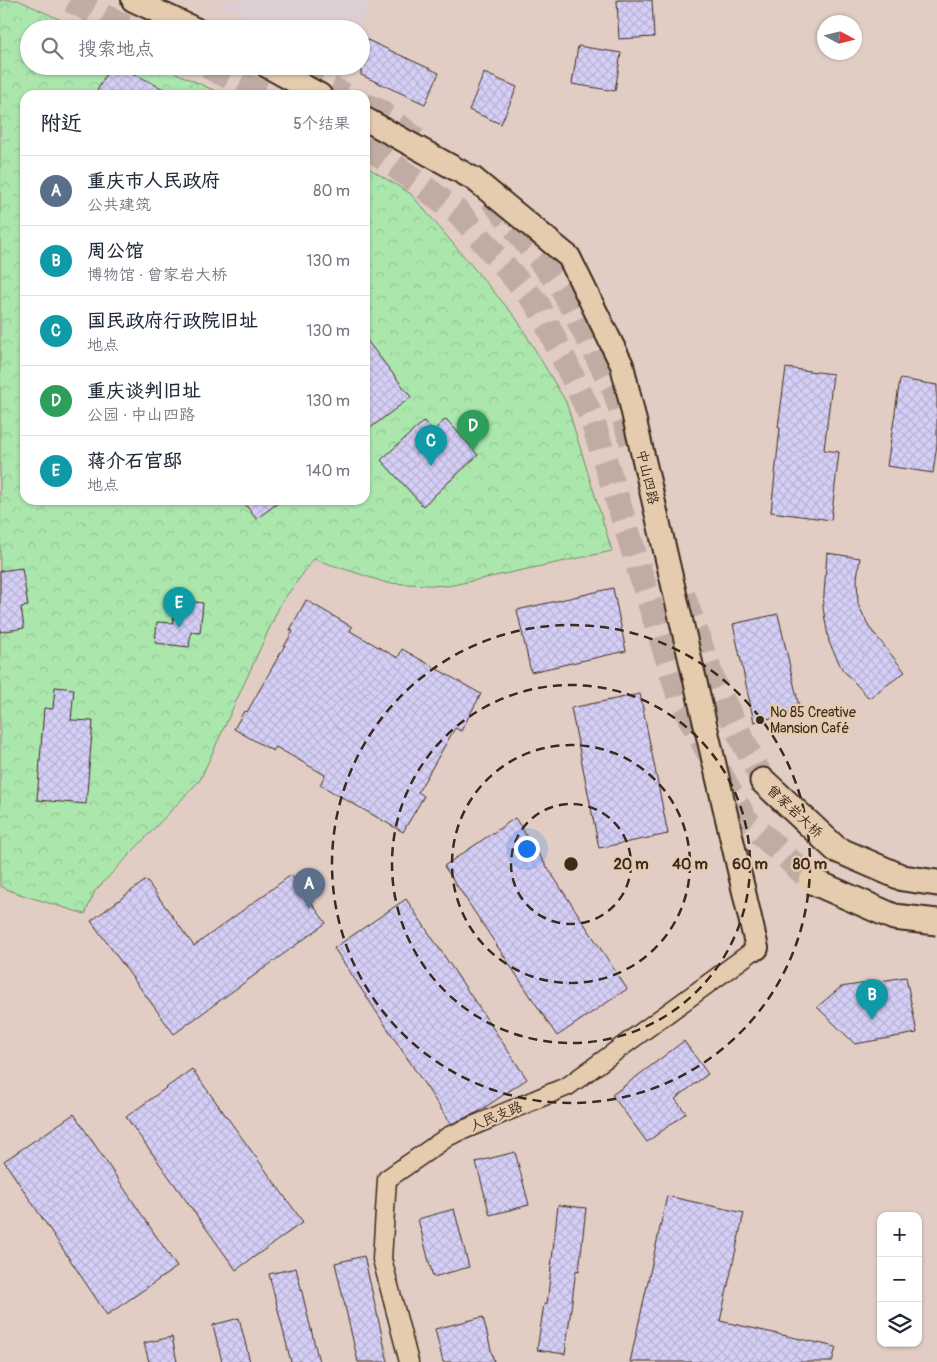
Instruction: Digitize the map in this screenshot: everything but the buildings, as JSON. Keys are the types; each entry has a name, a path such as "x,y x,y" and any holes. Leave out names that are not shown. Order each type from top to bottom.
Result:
{"main road":[{"name":"曾家岩大桥","path":"763,781 836,850 903,878 937,883"},
{"path":"812,881 894,917 937,922"}],"street":[{"path":"133,0 175,20"},
{"path":"283,75 311,90"},
{"name":"中山四路","path":"370,123 474,179 569,257 622,365 757,948"},
{"name":"人民支路","path":"409,1362 382,1258 387,1179 449,1136 568,1086 757,948"}],"shaded area":[{"path":"212,0 371,0 363,20 256,20"}],"green space":[{"path":"0,0 18,0 61,20 20,20 20,75 181,75 213,90 20,90 20,505 370,505 370,169 411,194 516,318 566,402 612,551 448,586 387,583 314,559 281,603 200,780 95,891 85,914 16,893 0,886"}],"tunnel":[{"path":"70,0 111,20"},
{"path":"225,75 256,90"},
{"path":"301,75 334,90"},
{"path":"370,107 379,111 419,142"},
{"path":"370,148 459,213 538,305 591,416 681,702 745,819 812,881"},
{"path":"492,199 562,288 614,389 632,442"},
{"path":"683,595 713,681 763,781"}],"place":[{"name":"重庆谈判旧址","path":"473,451"},
{"name":"国民政府行政院旧址","path":"431,466"},
{"name":"蒋介石官邸","path":"179,628"},
{"name":"No 85 Creative Mansion Café","path":"760,720"},
{"name":"重庆市人民政府","path":"309,909"},
{"name":"周公馆","path":"872,1020"}]}
